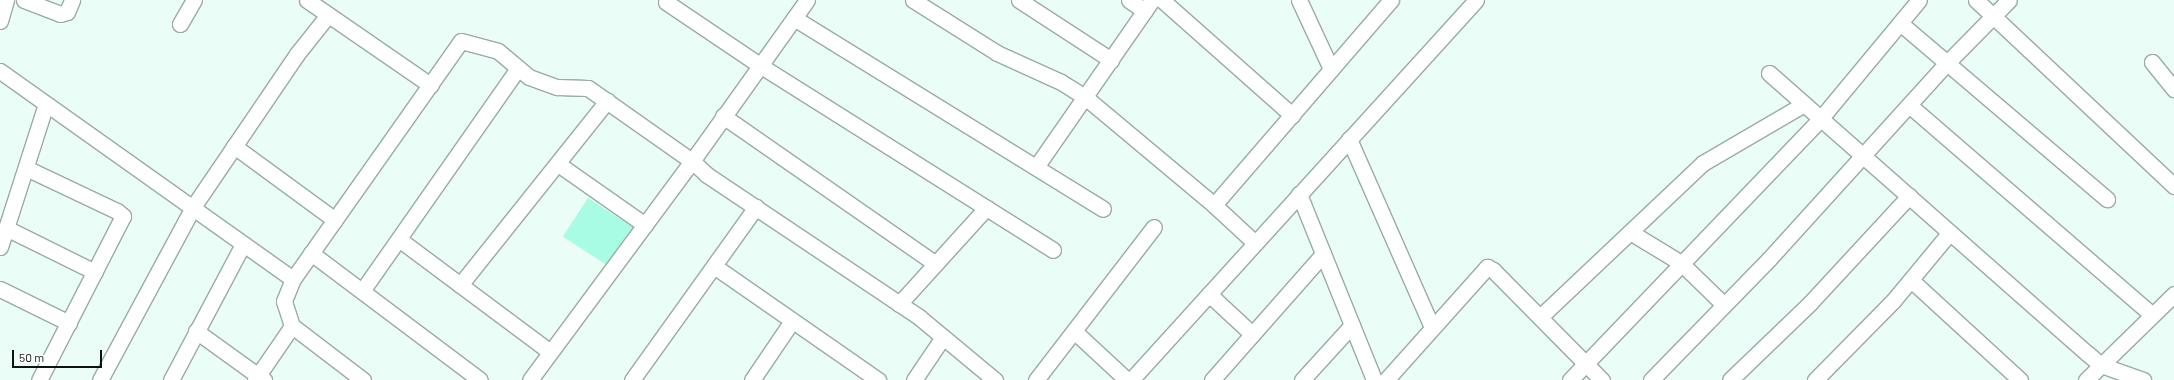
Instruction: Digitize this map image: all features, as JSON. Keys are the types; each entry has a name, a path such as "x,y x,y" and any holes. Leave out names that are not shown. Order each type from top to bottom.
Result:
{"street":[{"path":"0,21 6,0"},
{"path":"24,0 60,14 67,12 72,0"},
{"path":"180,24 194,0"},
{"path":"307,0 430,85"},
{"path":"530,380 692,161 807,0"},
{"path":"913,0 997,53 1061,82 1085,97 1214,205 1255,243"},
{"path":"1020,0 1111,60"},
{"path":"1036,167 1148,5 1129,0"},
{"path":"1162,0 1292,115"},
{"path":"1299,0 1331,69"},
{"path":"1214,205 1391,0"},
{"path":"1131,380 1476,0"},
{"path":"1570,380 1820,118 1919,0"},
{"path":"1976,0 2174,186"},
{"path":"1651,380 1724,305 1992,15 2009,0"},
{"path":"666,2 761,66 1054,250"},
{"path":"100,380 193,207 297,54 328,15"},
{"path":"794,18 1103,208"},
{"path":"1900,23 2107,199"},
{"path":"363,380 292,326 284,300 293,279 461,41 498,51 529,77 557,87 588,88 692,161 707,175 899,304 943,337 994,380"},
{"path":"2152,62 2174,89"},
{"path":"362,291 400,240 518,68"},
{"path":"0,71 293,279"},
{"path":"1769,73 2101,365 2143,380"},
{"path":"460,286 607,101"},
{"path":"0,248 46,104"},
{"path":"1540,317 1703,163 1804,104"},
{"path":"1909,105 2152,315"},
{"path":"723,116 936,264"},
{"path":"1349,139 1432,327"},
{"path":"234,146 334,220"},
{"path":"558,164 645,225"},
{"path":"26,168 117,211 123,216 39,380"},
{"path":"1299,194 1374,380"},
{"path":"1730,380 1810,303 1909,196"},
{"path":"632,380 756,207"},
{"path":"899,304 986,208"},
{"path":"1036,380 1154,227"},
{"path":"6,228 95,272"},
{"path":"1630,232 1681,264 1724,305"},
{"path":"1815,380 1911,280 1950,232"},
{"path":"400,240 550,352"},
{"path":"171,380 243,244"},
{"path":"312,253 480,380"},
{"path":"1212,380 1323,254"},
{"path":"714,266 878,380"},
{"path":"1386,380 1486,267 1540,317 1602,380"},
{"path":"1911,280 2020,380"},
{"path":"0,289 69,323"},
{"path":"1209,294 1252,334"},
{"path":"2086,380 2174,294"},
{"path":"754,379 792,321"},
{"path":"1302,380 1352,325"},
{"path":"196,332 259,379 292,326"},
{"path":"1074,331 1127,380"},
{"path":"914,380 943,337"}],"green space":[{"path":"588,198 634,228 609,267 563,237"}]}
